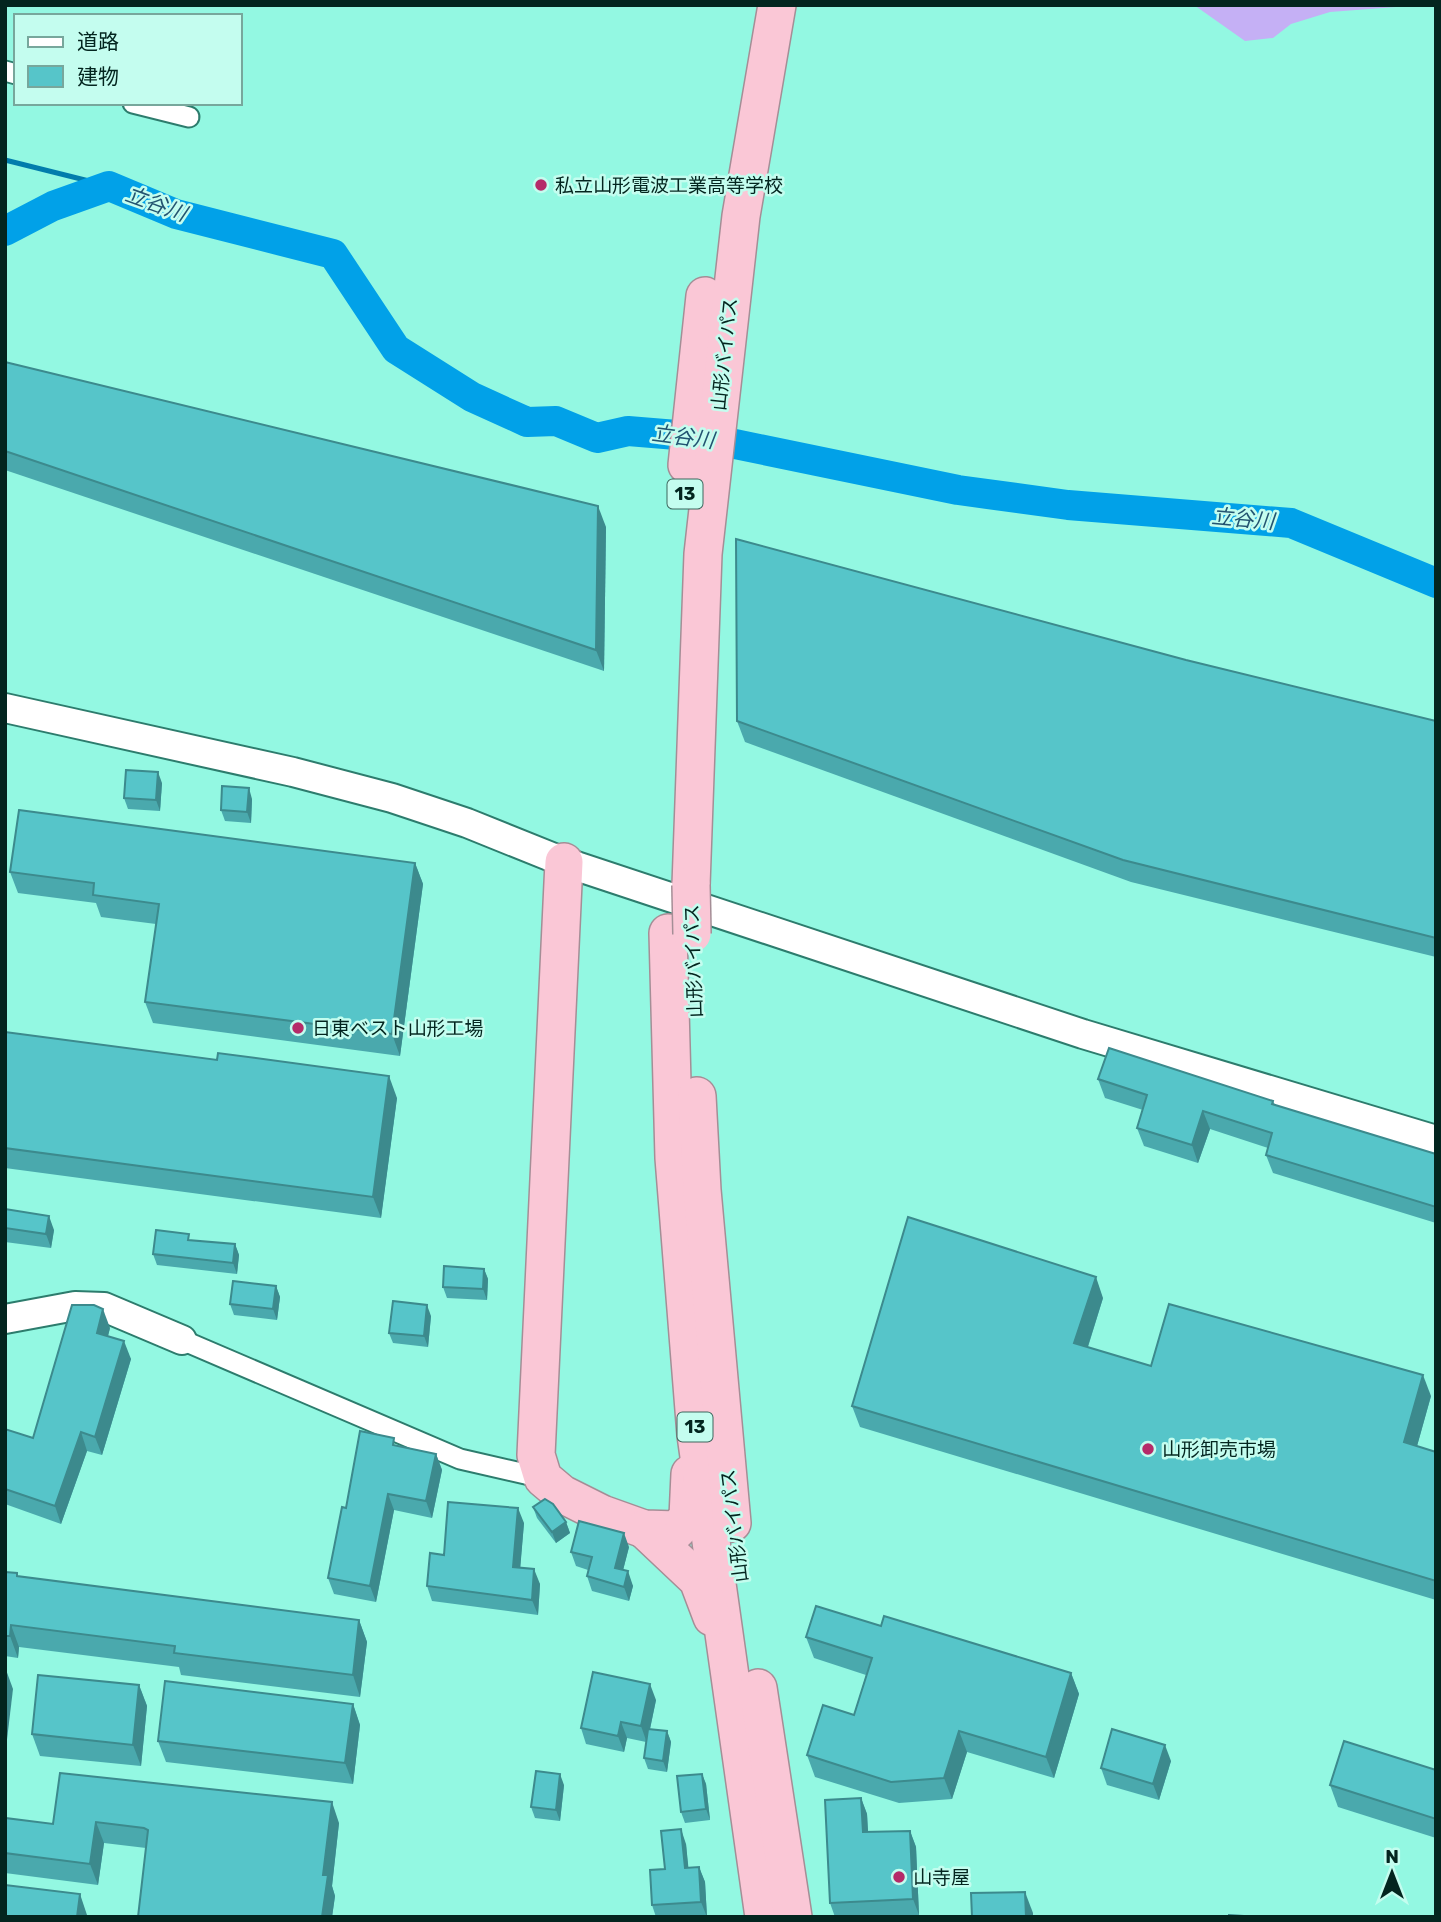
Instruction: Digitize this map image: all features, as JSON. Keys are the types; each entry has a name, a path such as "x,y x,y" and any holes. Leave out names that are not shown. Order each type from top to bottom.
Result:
{"highway":[{"name":"山形バイパス","path":"728,211 752,5"},
{"name":"山形バイパス","path":"764,1917 696,1435 674,1158 680,934 683,515 693,401 728,211 777,5"},
{"path":"564,862 536,1417 536,1455 543,1478 562,1494 601,1514 644,1529 677,1530 688,1517 692,1489 681,1396 682,1354 688,1331"},
{"name":"山形バイパス","path":"680,934 734,1539 793,1917"},
{"path":"644,1529 698,1580 707,1601 714,1625 738,1793 756,1859"}],"street":[{"path":"141,105 189,117"},
{"path":"5,708 293,772 392,798 467,823 564,862 1083,1034 1436,1140"},
{"path":"5,1320 75,1306 104,1307 460,1459 543,1478"}],"shaded area":[{"path":"1194,5 1422,5 1330,12 1291,24 1273,38 1245,41"}],"building":[{"path":"5,362 598,506 596,650 5,451"},
{"path":"736,539 1186,660 1436,721 1436,938 1123,860 737,721"},
{"path":"126,770 158,772 156,800 124,798"},
{"path":"222,786 249,788 247,812 221,810"},
{"path":"19,810 415,863 392,1034 145,1002 159,904 93,895 94,883 10,872"},
{"path":"5,1032 217,1060 218,1053 389,1076 373,1197 5,1148"},
{"path":"1109,1048 1273,1101 1272,1104 1436,1154 1436,1207 1266,1155 1272,1133 1203,1111 1192,1145 1137,1128 1147,1095 1098,1079"},
{"path":"5,1209 49,1216 46,1234 5,1228"},
{"path":"908,1217 1096,1277 1074,1343 1151,1366 1169,1304 1423,1375 1404,1442 1436,1452 1436,1581 852,1406"},
{"path":"156,1230 189,1234 188,1240 235,1244 233,1263 153,1254"},
{"path":"444,1266 484,1269 483,1289 443,1287"},
{"path":"233,1281 276,1286 273,1309 230,1304"},
{"path":"393,1301 427,1305 424,1336 389,1333"},
{"path":"72,1305 94,1305 103,1309 97,1333 124,1341 95,1437 81,1432 55,1506 5,1489 5,1429 33,1438"},
{"path":"360,1431 394,1438 393,1445 436,1454 426,1501 388,1494 370,1586 328,1578 342,1507 346,1508"},
{"path":"545,1499 553,1504 566,1522 552,1532 533,1507"},
{"path":"448,1502 518,1508 513,1567 534,1569 532,1600 427,1586 430,1553 444,1555"},
{"path":"579,1521 624,1533 615,1568 628,1571 624,1587 587,1576 592,1557 571,1552"},
{"path":"5,1572 17,1573 17,1576 359,1620 353,1675 174,1653 175,1646 11,1625 10,1636 5,1636"},
{"path":"816,1606 881,1626 884,1616 1071,1673 1046,1757 959,1731 944,1778 891,1782 807,1755 823,1705 854,1715 872,1658 806,1637"},
{"path":"593,1672 650,1684 641,1726 621,1722 618,1736 581,1728"},
{"path":"38,1675 139,1685 133,1745 32,1734"},
{"path":"165,1681 353,1704 345,1763 158,1741"},
{"path":"648,1729 667,1731 663,1761 644,1758"},
{"path":"1112,1729 1165,1745 1153,1784 1101,1768"},
{"path":"1344,1741 1436,1770 1436,1819 1330,1785"},
{"path":"536,1771 560,1774 556,1810 531,1807"},
{"path":"60,1773 332,1802 323,1875 328,1875 322,1917 138,1917 148,1830 144,1828 96,1822 90,1864 5,1853 5,1818 53,1824"},
{"path":"702,1774 706,1809 681,1812 677,1776"},
{"path":"861,1798 863,1832 910,1831 913,1899 830,1903 825,1800"},
{"path":"681,1829 685,1868 699,1867 701,1902 652,1905 650,1870 665,1869 661,1831"},
{"path":"5,1885 80,1894 77,1917 5,1916"},
{"path":"1025,1892 1026,1917 972,1917 971,1893"}],"waterway":[{"path":"5,160 109,186"},
{"name":"立谷川","path":"5,231 53,206 109,186 176,214 333,254 396,349 472,397 527,422 556,421 597,438 628,431 701,437 958,490 1068,505 1291,523 1436,583"}],"place":[{"name":"私立山形電波工業高等学校","path":"541,185"},
{"name":"日東ベスト山形工場","path":"298,1028"},
{"name":"山形卸売市場","path":"1148,1449"},
{"name":"山寺屋","path":"899,1877"}]}
